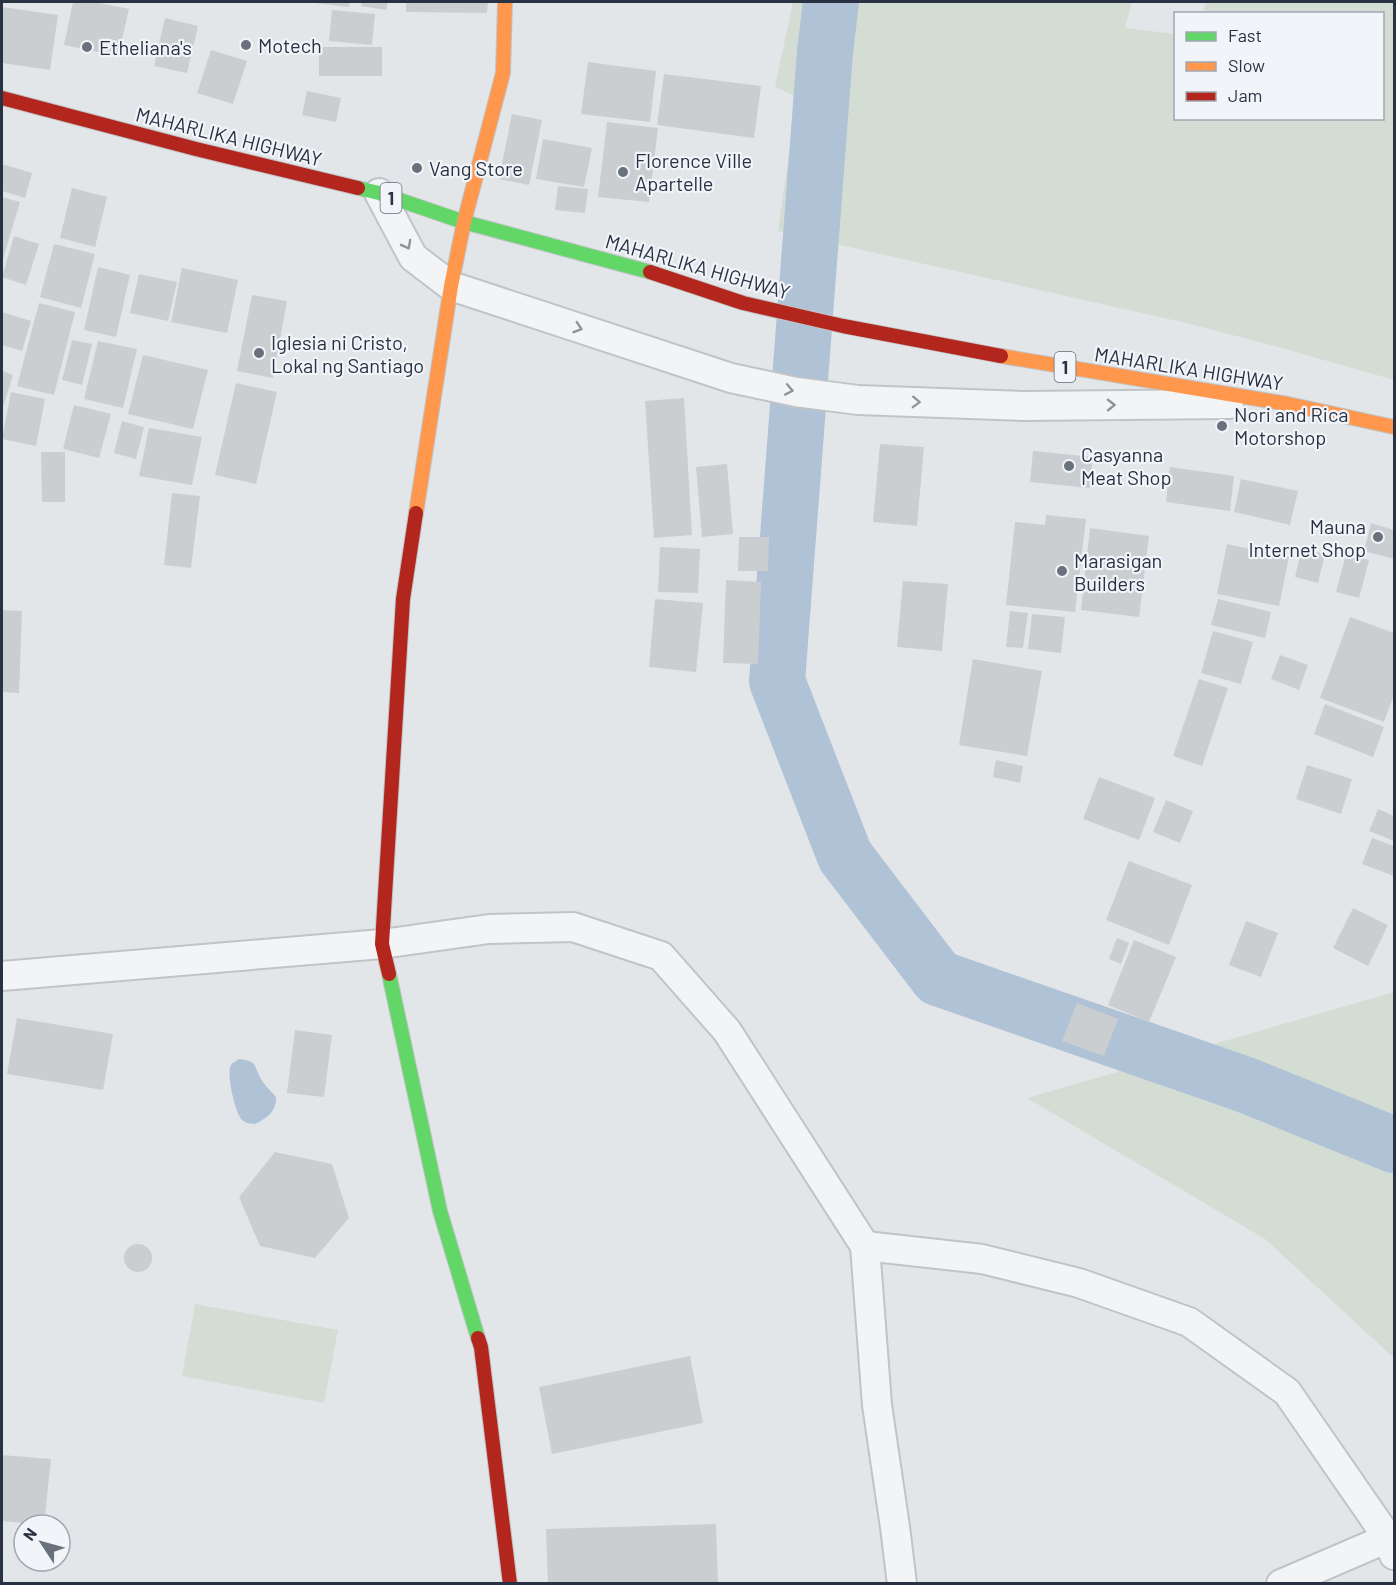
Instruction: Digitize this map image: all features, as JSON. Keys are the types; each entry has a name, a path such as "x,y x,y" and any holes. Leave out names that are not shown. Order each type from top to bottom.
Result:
{"main road":[{"path":"505,2 503,73 464,222 451,286 404,599 382,944 440,1211 481,1347 510,1584"},
{"name":"MAHARLIKA HIGHWAY","path":"2,98 379,194 464,222 629,265 743,303 843,326 1055,366 1288,404 1395,427"}],"street":[{"path":"379,194 413,257 451,286 731,378 796,392 858,400 1023,406 1288,404"},
{"path":"2,976 382,944 489,929 573,927 661,956 727,1031 865,1246 877,1404 896,1527 902,1584"},
{"path":"865,1246 982,1259 1079,1283 1189,1322 1287,1392 1391,1546 1281,1584"}],"shaded area":[{"path":"793,2 1132,2 1125,28 1174,34 1174,120 1384,120 1384,12 1203,12 1206,2 1394,2 1394,380 1186,323 778,231 797,97 775,87"},
{"path":"1394,992 1394,1358 1265,1239 1027,1098"},
{"path":"195,1304 338,1330 324,1403 182,1376"}],"water":[{"path":"239,1059 253,1064 263,1082 276,1097 275,1106 270,1114 255,1124 242,1120 234,1102 230,1084 230,1069 232,1064"}],"building":[{"path":"73,2 95,2 129,9 118,56 64,45"},
{"path":"314,2 350,2 349,7"},
{"path":"362,2 388,2 386,10 361,6"},
{"path":"406,2 488,2 487,13 406,12"},
{"path":"2,7 58,15 50,70 2,63"},
{"path":"332,10 375,14 372,45 329,41"},
{"path":"165,18 198,26 187,73 154,66"},
{"path":"319,47 382,47 382,76 319,76"},
{"path":"211,50 247,61 233,104 197,93"},
{"path":"588,62 656,71 650,122 581,114"},
{"path":"664,74 761,86 754,138 657,125"},
{"path":"307,91 341,98 336,122 302,115"},
{"path":"512,114 542,120 529,185 499,179"},
{"path":"607,122 658,128 649,202 598,197"},
{"path":"543,139 592,148 584,187 536,179"},
{"path":"2,164 32,173 25,198 2,191"},
{"path":"558,186 588,189 585,213 555,210"},
{"path":"72,188 107,197 95,247 60,238"},
{"path":"2,197 20,202 2,262"},
{"path":"14,236 39,244 26,285 2,277"},
{"path":"54,244 95,254 81,308 40,297"},
{"path":"98,267 130,275 116,337 84,330"},
{"path":"182,268 238,280 227,333 171,322"},
{"path":"139,274 177,282 168,321 130,313"},
{"name":"Iglesia ni Cristo, Lokal ng Santiago","path":"252,295 287,301 273,378 237,371"},
{"path":"39,303 75,312 54,395 17,386"},
{"path":"2,312 31,321 22,351 2,345"},
{"path":"72,340 92,344 82,385 62,380"},
{"path":"98,341 137,349 123,408 84,399"},
{"path":"143,355 208,370 193,429 128,414"},
{"path":"2,371 13,375 2,411"},
{"path":"236,383 277,392 256,484 215,475"},
{"path":"11,392 45,399 36,446 2,439"},
{"path":"684,398 692,535 654,538 645,401"},
{"path":"74,405 111,414 99,458 63,449"},
{"path":"122,421 144,427 136,459 114,453"},
{"path":"149,428 202,437 192,485 139,476"},
{"path":"880,444 924,447 917,526 873,522"},
{"path":"1033,451 1093,457 1090,488 1030,482"},
{"path":"41,452 65,452 65,502 42,502"},
{"path":"727,464 733,534 702,537 696,467"},
{"path":"1170,467 1234,476 1230,511 1166,502"},
{"path":"1241,479 1298,491 1290,525 1234,512"},
{"path":"172,493 200,496 191,568 164,565"},
{"path":"1046,515 1086,519 1075,612 1006,605 1015,522 1045,525"},
{"path":"1371,523 1394,530 1394,559 1364,551"},
{"path":"1090,528 1149,536 1139,617 1081,610"},
{"path":"739,537 769,537 768,571 738,571"},
{"path":"1227,544 1289,557 1279,606 1217,594"},
{"path":"660,547 700,549 698,593 658,592"},
{"path":"1302,548 1325,554 1318,583 1295,577"},
{"path":"1346,554 1369,560 1359,598 1336,592"},
{"path":"726,580 761,582 758,664 723,663"},
{"path":"903,581 948,584 942,651 897,647"},
{"path":"655,599 703,603 696,672 649,667"},
{"path":"1218,599 1271,612 1265,638 1211,625"},
{"path":"2,610 22,611 19,693 2,692"},
{"path":"1010,611 1028,613 1023,648 1006,647"},
{"path":"1032,614 1065,617 1061,653 1028,649"},
{"path":"1350,617 1394,633 1394,695 1384,722 1320,698"},
{"path":"1213,631 1253,642 1241,684 1201,673"},
{"path":"1280,655 1308,665 1299,690 1271,679"},
{"path":"973,659 1042,671 1027,756 959,745"},
{"path":"1199,679 1228,688 1202,766 1173,756"},
{"path":"1325,704 1384,727 1373,757 1314,734"},
{"path":"996,760 1023,766 1020,783 993,777"},
{"path":"1307,765 1352,779 1341,814 1296,799"},
{"path":"1099,777 1155,798 1139,840 1083,819"},
{"path":"1166,800 1193,811 1180,843 1153,832"},
{"path":"1378,809 1394,816 1394,841 1369,831"},
{"path":"1372,838 1394,846 1394,876 1362,864"},
{"path":"1129,861 1192,885 1169,945 1106,920"},
{"path":"1353,908 1388,925 1368,966 1333,948"},
{"path":"1246,921 1278,933 1261,977 1229,965"},
{"path":"1117,938 1129,943 1121,964 1109,959"},
{"path":"1134,940 1176,957 1149,1022 1108,1005"},
{"path":"1077,1003 1118,1019 1104,1056 1062,1041"},
{"path":"17,1018 113,1034 103,1090 7,1074"},
{"path":"295,1030 332,1035 324,1097 287,1093"},
{"path":"275,1152 332,1164 349,1218 315,1258 260,1246 239,1197"},
{"path":"138,1244 148,1248 152,1258 148,1268 138,1272 128,1268 124,1258 128,1248"},
{"path":"690,1356 703,1423 552,1454 539,1387"},
{"path":"2,1455 51,1459 45,1513 12,1513 12,1522 2,1521"},
{"path":"716,1524 718,1584 548,1584 546,1529"}],"waterway":[{"path":"831,2 825,52 777,681 845,856 938,978 1246,1085 1394,1145"}],"traffic: fast":[{"path":"358,188 464,222 650,272"},
{"path":"389,974 440,1211 478,1338"}],"traffic: slow":[{"path":"416,513 451,286 464,222 503,73 505,2"},
{"path":"1001,356 1288,404 1394,427"}],"traffic: jam":[{"path":"2,98 196,149 358,188"},
{"path":"650,272 743,303 843,326 1001,356"},
{"path":"389,974 382,944 403,599 416,513"},
{"path":"478,1338 481,1347 510,1584"}],"place":[{"name":"Motech","path":"246,45"},
{"name":"Etheliana's","path":"87,47"},
{"name":"Vang Store","path":"417,168"},
{"name":"Florence Ville Apartelle","path":"623,172"},
{"name":"Iglesia ni Cristo, Lokal ng Santiago","path":"259,353"},
{"name":"Nori and Rica Motorshop","path":"1222,426"},
{"name":"Casyanna Meat Shop","path":"1069,466"},
{"name":"Mauna Internet Shop","path":"1378,537"},
{"name":"Marasigan Builders","path":"1062,571"}]}
